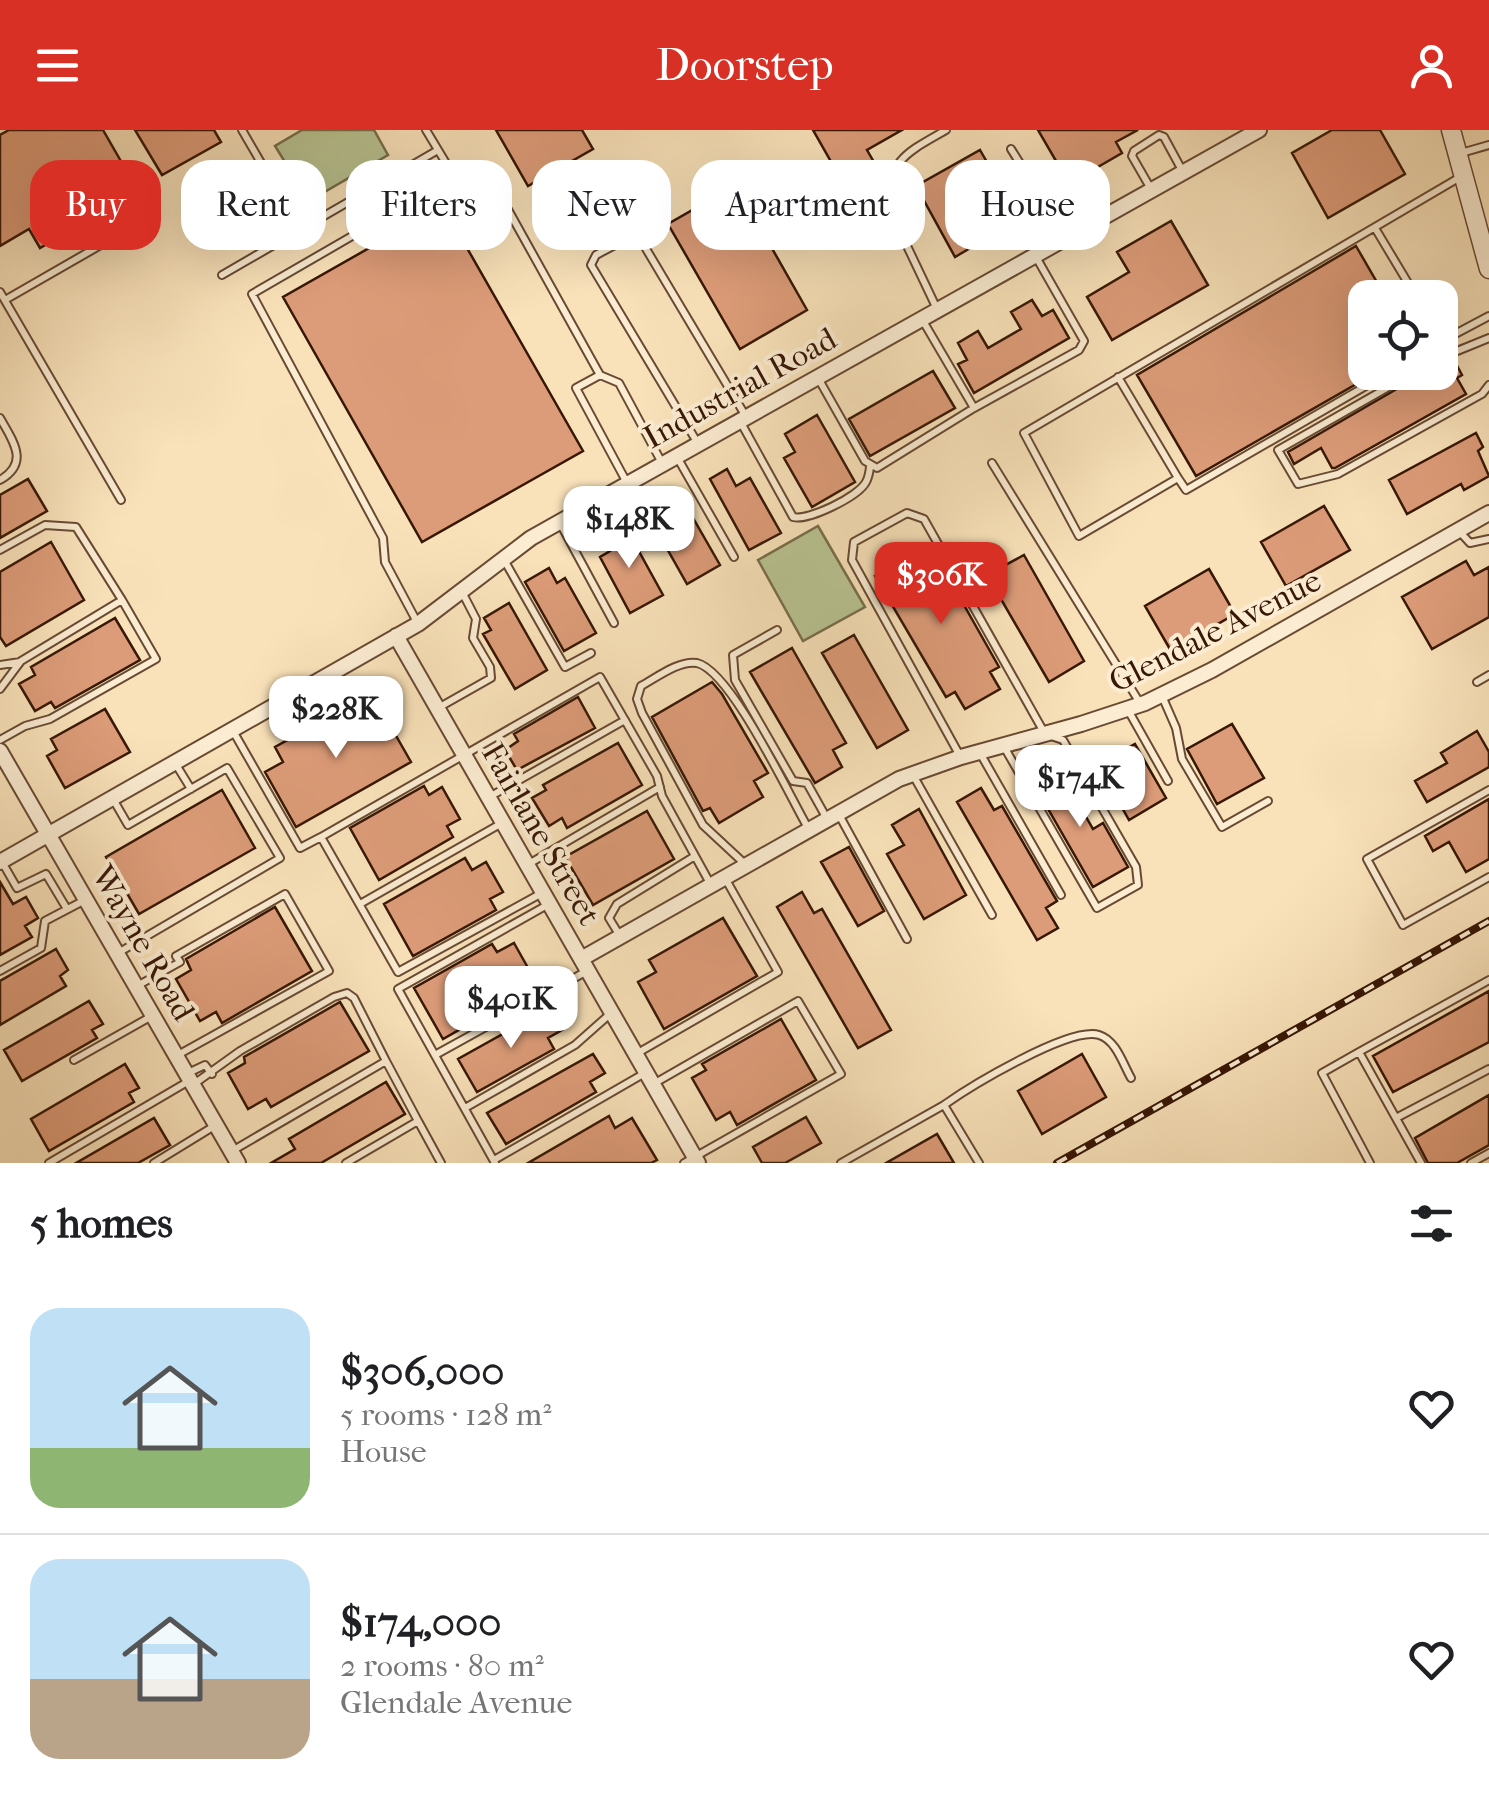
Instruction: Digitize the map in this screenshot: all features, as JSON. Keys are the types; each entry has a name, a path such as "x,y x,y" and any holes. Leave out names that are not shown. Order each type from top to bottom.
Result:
{"street":[{"name":"Industrial Road","path":"1110,215 1242,134 1258,130"},
{"path":"1451,130 1489,269"},
{"name":"Industrial Road","path":"0,861 418,624 502,557 559,522 816,376 1050,250"},
{"name":"Glendale Avenue","path":"585,965 620,937 832,815 912,774 1134,707 1161,695 1212,670 1489,512"},
{"name":"Fairlane Street","path":"396,636 650,1078 692,1161"},
{"name":"Wayne Road","path":"0,751 235,1157"}],"lane":[{"path":"242,130 259,160"},
{"path":"426,130 444,160"},
{"path":"938,310 888,206 888,191 902,156 946,130"},
{"path":"1152,191 1132,156 1159,135 1164,137 1184,173"},
{"path":"1458,154 1489,145"},
{"path":"1011,149 1018,160"},
{"path":"326,215 438,150"},
{"path":"1178,478 1080,536 1024,434 1464,176"},
{"path":"512,217 600,374 619,383 734,556"},
{"path":"1375,228 1406,280"},
{"path":"698,443 590,265 596,255 632,236 639,238 743,418 792,516 802,519 861,489 868,481 870,466 816,376"},
{"path":"346,240 252,294 383,538 384,562 418,624"},
{"path":"88,250 2,295 120,500"},
{"path":"222,275 265,250"},
{"path":"870,466 876,468 1084,346 1036,258"},
{"path":"1458,332 1489,316"},
{"path":"922,319 974,408"},
{"path":"1458,351 1489,338"},
{"path":"600,374 576,388 628,483"},
{"path":"1118,377 1186,490 1359,390"},
{"path":"1383,390 1278,450 1298,484 1338,474 1482,394 1489,385"},
{"path":"0,418 19,451 17,464 0,480"},
{"path":"992,463 1134,707 1168,781"},
{"path":"960,757 852,560 854,542 907,513 924,519 1045,734 1063,740 1136,866 1138,885 1097,908 1004,746"},
{"path":"559,522 614,622"},
{"path":"0,550 45,525 76,528 156,659 50,719 25,726 0,740"},
{"path":"1458,530 1466,542 1489,539"},
{"path":"502,557 566,667 591,653"},
{"path":"438,708 491,678 490,667 473,638 476,619 461,591"},
{"path":"0,688 21,662 122,600"},
{"path":"778,630 733,655 735,680 794,781 807,783 832,815 906,939"},
{"path":"0,665 21,662"},
{"path":"746,865 703,825 642,713 640,686 685,663 697,663 714,673 740,706 808,829"},
{"path":"1477,682 1489,675"},
{"path":"232,730 300,848 600,677 657,776 696,856 718,881 778,972 636,1054"},
{"path":"1161,695 1176,728 1182,759 1222,827 1268,801"},
{"path":"488,797 625,720"},
{"path":"980,752 1062,895"},
{"path":"175,762 190,789"},
{"path":"112,798 128,825 227,768 280,858 117,954"},
{"path":"912,774 992,916"},
{"path":"528,865 660,787"},
{"path":"1489,790 1367,859 1403,925 1489,877"},
{"path":"360,904 503,823"},
{"path":"321,836 398,972 546,898"},
{"path":"620,937 609,918 617,904 696,856"},
{"path":"0,861 17,888 46,874 67,909"},
{"path":"136,986 180,962 176,956 286,894 330,971 176,1056"},
{"path":"546,898 398,989 494,1162 798,1000 841,1074 692,1161"},
{"path":"0,972 42,948 45,922 86,899"},
{"path":"435,1055 585,965"},
{"path":"1370,1163 1322,1073 1489,980"},
{"path":"190,1080 212,1074 240,1052 343,993 352,995 442,1163"},
{"path":"465,1108 575,1046 612,1012"},
{"path":"74,1060 153,1016"},
{"path":"842,1163 964,1091 1066,1038 1103,1036 1112,1044 1131,1078"},
{"path":"1358,1052 1421,1163"},
{"path":"235,1157 386,1061"},
{"path":"48,1163 190,1080 205,1065 212,1074"},
{"path":"1396,1118 1489,1069"},
{"path":"944,1105 978,1163"},
{"path":"346,1163 418,1121"},
{"path":"154,1163 216,1124"},
{"path":"1471,1163 1489,1153"}],"green space":[{"path":"302,130 374,130 388,155 379,160 346,160 346,179 326,191 326,160 284,160 275,146"},
{"path":"818,526 865,607 803,641 758,560"}],"building":[{"path":"9,130 103,130 120,160 30,160 30,231 0,246 0,135"},
{"path":"135,130 214,130 221,142 189,160 181,160 181,164 162,175 161,160 153,160"},
{"path":"496,130 582,130 593,149 574,160 532,160 532,184 528,186"},
{"path":"813,130 902,130 867,150 873,160 830,160"},
{"path":"1038,130 1138,130 1116,142 1122,153 1110,160 1055,160"},
{"path":"1332,130 1380,130 1405,174 1328,218 1292,153"},
{"path":"980,150 986,160 962,160"},
{"path":"945,170 945,239 925,202 925,181"},
{"path":"691,211 691,250 773,250 807,310 740,349 671,229 671,222"},
{"path":"1171,221 1208,285 1112,340 1087,297 1129,272 1117,252"},
{"path":"1356,246 1376,280 1348,280 1348,389 1196,476 1137,375"},
{"path":"366,250 468,250 583,451 422,542 283,297"},
{"path":"1032,300 1042,316 1053,310 1069,338 974,393 958,364 967,360 958,343 978,331 988,348 1021,329 1011,312"},
{"path":"933,371 955,408 870,456 849,419"},
{"path":"1458,380 1466,394 1335,468 1321,448 1294,464 1288,452 1395,390 1458,390"},
{"path":"817,415 855,482 812,507 784,458 795,452 785,434"},
{"path":"1476,433 1483,447 1478,451 1489,476 1464,490 1461,484 1407,514 1389,480"},
{"path":"727,469 736,486 750,478 781,533 749,550 710,479"},
{"path":"28,479 47,511 0,538 0,495"},
{"path":"674,501 682,515 689,511 720,565 687,584 648,515"},
{"path":"1324,506 1350,550 1286,586 1261,542"},
{"path":"625,526 663,595 630,613 600,557 610,551 603,539"},
{"path":"51,542 84,600 6,646 0,637 0,572"},
{"path":"930,545 999,667 990,672 1000,689 965,709 955,692 946,697 875,576"},
{"path":"1024,555 1084,661 1049,682 987,575"},
{"path":"1466,561 1474,575 1489,567 1489,617 1432,649 1402,597"},
{"path":"549,568 557,583 565,578 596,633 564,651 525,582"},
{"path":"1209,569 1235,614 1171,651 1145,606"},
{"path":"509,603 547,670 515,689 483,634 491,630 484,618"},
{"path":"115,618 140,660 55,708 51,702 35,711 19,684 35,675 31,667"},
{"path":"854,635 908,730 877,748 822,653"},
{"path":"792,648 846,743 833,750 842,767 815,783 750,672"},
{"path":"712,682 768,773 754,781 763,797 719,823 710,808 703,811 652,717"},
{"path":"371,692 411,762 296,827 265,772 283,762 275,747 329,717 337,731 358,719 350,705"},
{"path":"578,697 595,728 517,770 505,750 518,741 514,734"},
{"path":"105,709 130,752 65,788 47,756 57,750 51,739"},
{"path":"1232,724 1264,778 1217,804 1187,749"},
{"path":"1477,731 1489,752 1489,767 1427,802 1415,781 1447,763 1441,753"},
{"path":"618,743 642,785 567,828 562,818 549,826 532,798 546,790 543,785"},
{"path":"1135,744 1166,798 1129,820 1098,765"},
{"path":"1057,766 1093,829 1103,823 1128,867 1093,887 1032,781"},
{"path":"424,786 429,795 442,787 460,819 447,826 453,837 379,880 350,828"},
{"path":"981,788 994,810 1002,806 1057,901 1046,908 1058,928 1037,940 957,802"},
{"path":"222,790 255,848 139,914 106,857"},
{"path":"1489,799 1489,859 1466,872 1449,842 1433,851 1425,836"},
{"path":"919,809 966,895 924,919 887,854 904,845 892,825"},
{"path":"647,811 674,859 593,905 565,857"},
{"path":"849,847 884,911 858,926 821,862"},
{"path":"465,858 472,870 486,862 503,892 490,899 496,910 413,956 384,904"},
{"path":"0,882 13,904 26,897 38,918 25,926 32,937 0,955"},
{"path":"802,892 814,913 822,909 891,1030 858,1048 777,907"},
{"path":"275,907 312,971 222,1023 216,1012 200,1021 176,979 191,970 186,959"},
{"path":"723,918 757,976 664,1029 638,982 656,972 649,960"},
{"path":"514,943 532,975 516,984 522,994 443,1039 414,988 492,944 497,952"},
{"path":"56,949 68,970 60,976 66,986 0,1025 0,981"},
{"path":"1489,991 1489,1042 1393,1092 1373,1056"},
{"path":"89,1001 103,1024 92,1030 97,1038 22,1081 4,1050"},
{"path":"340,1002 369,1051 271,1107 266,1099 248,1109 228,1073 245,1063 244,1057"},
{"path":"549,1008 562,1030 548,1038 554,1049 477,1092 458,1059"},
{"path":"781,1019 816,1080 737,1125 730,1112 716,1120 692,1078 706,1070 702,1064"},
{"path":"593,1054 605,1073 590,1082 596,1092 506,1144 487,1113"},
{"path":"1082,1054 1106,1097 1042,1134 1018,1091"},
{"path":"125,1064 139,1088 129,1093 134,1102 49,1151 31,1119"},
{"path":"386,1082 405,1114 321,1163 271,1163 295,1149 289,1139"},
{"path":"1489,1095 1489,1145 1457,1163 1428,1163 1415,1138"},
{"path":"609,1116 615,1128 632,1118 657,1160 528,1163"},
{"path":"806,1117 821,1143 785,1163 762,1163 753,1147"},
{"path":"154,1118 170,1145 138,1163 76,1163"},
{"path":"937,1134 954,1163 886,1163"}],"railway":[{"path":"1057,1163 1489,921"}]}
